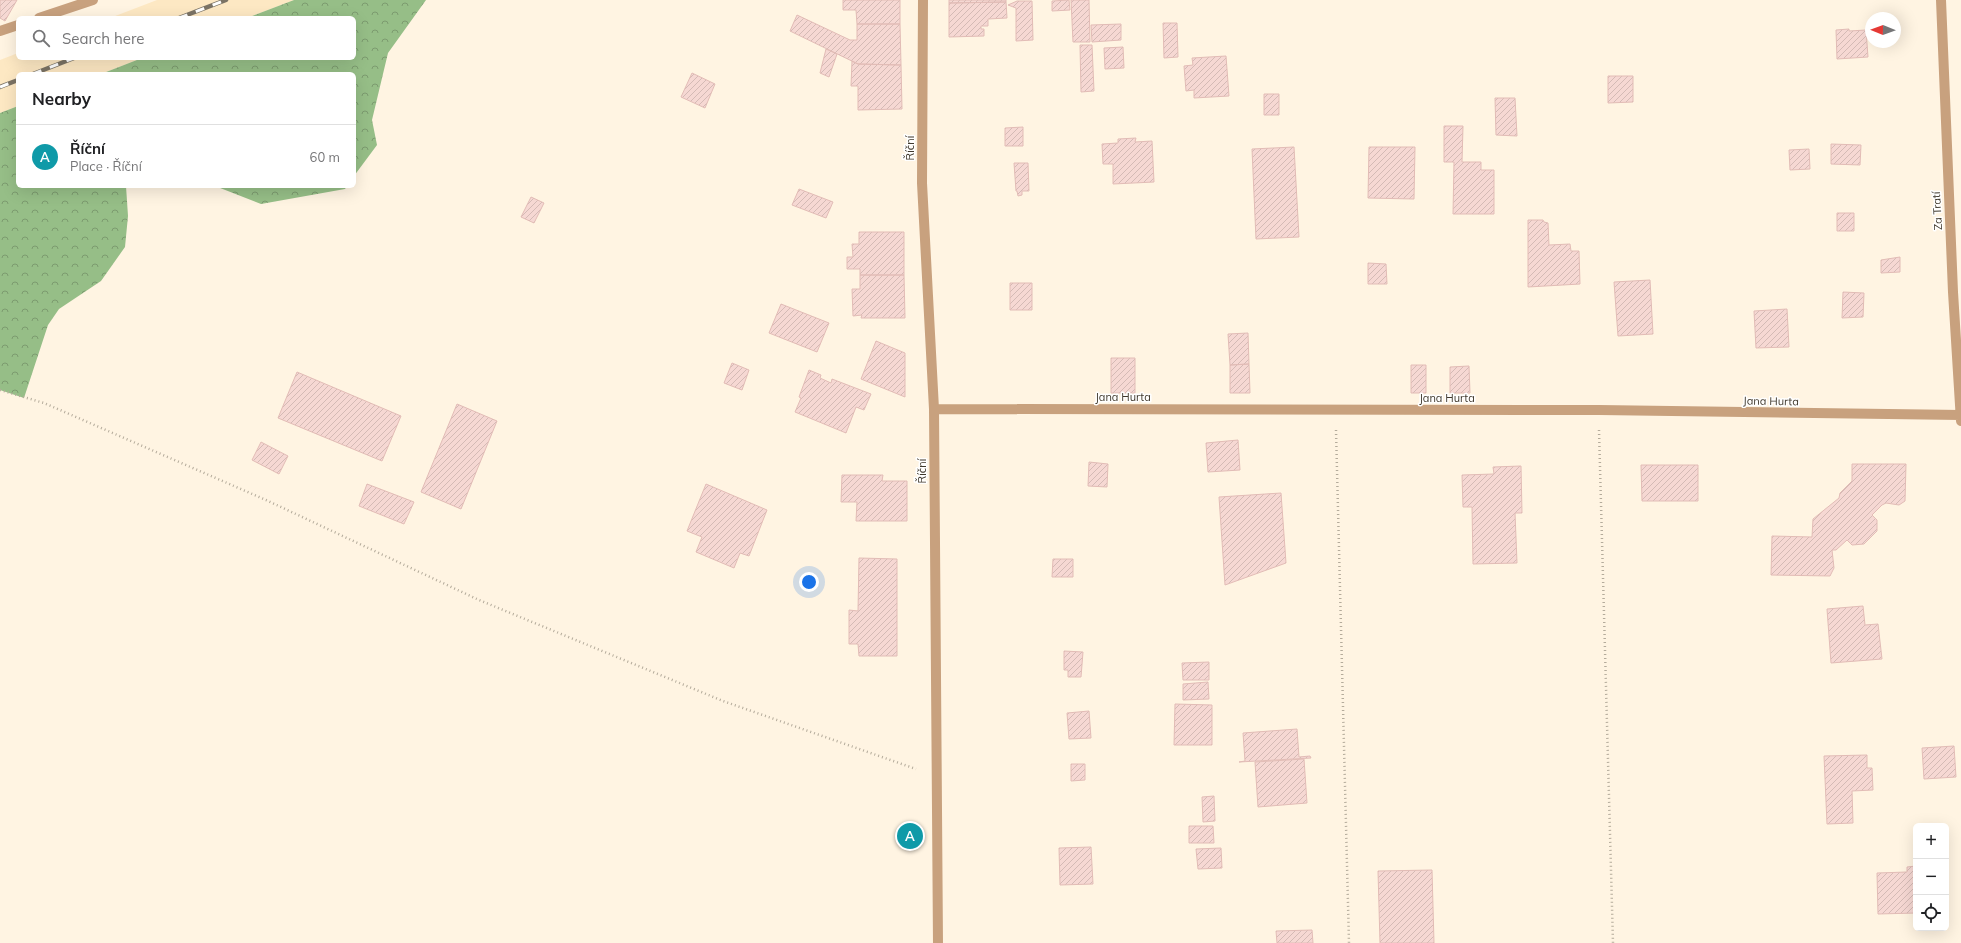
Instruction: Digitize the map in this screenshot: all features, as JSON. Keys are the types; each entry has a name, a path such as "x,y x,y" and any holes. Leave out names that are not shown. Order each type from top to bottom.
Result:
{"street":[{"path":"44,16 93,0"},
{"name":"Říční","path":"923,0 922,183 934,409 938,943"},
{"name":"Za Tratí","path":"1941,0 1952,292 1961,421"},
{"path":"0,31 16,26"},
{"name":"Jana Hurta","path":"934,409 1599,410 1961,415"}],"path":[{"path":"0,390 44,402 266,500 479,600 702,692 937,777"},
{"path":"1336,410 1350,943"},
{"path":"1599,410 1614,943"}],"shaded area":[{"path":"157,0 294,0 252,16 115,16"},
{"path":"16,54 16,60 137,60 106,72 16,72 16,107 0,113 0,60"}],"green space":[{"path":"294,0 426,0 388,53 372,120 377,145 356,173 356,72 106,72 137,60 356,60 356,16 252,16"},
{"path":"16,107 16,188 126,188 128,216 125,247 101,281 59,309 48,325 24,398 0,390 0,113"},
{"path":"220,188 346,188 345,189 261,204"}],"building":[{"path":"0,0 17,0 5,21 0,18"},
{"path":"843,0 900,0 900,24 857,24 856,10 843,10"},
{"path":"949,0 1006,0 1006,2 949,3"},
{"path":"1069,0 1070,10 1052,11 1052,1"},
{"path":"1071,0 1089,0 1090,42 1073,42"},
{"path":"1017,1 1032,1 1033,40 1016,41 1016,8 1008,5"},
{"path":"1006,2 1007,18 988,19 988,26 981,26 981,29 984,29 984,36 949,37 949,3"},
{"path":"797,15 850,40 857,40 857,24 900,24 901,65 858,64 790,31"},
{"path":"1163,23 1177,23 1178,57 1164,58"},
{"path":"1121,24 1121,40 1092,42 1091,25"},
{"path":"1836,30 1865,30 1865,48 1867,48 1868,57 1837,59"},
{"path":"1080,45 1092,45 1094,91 1081,92"},
{"path":"1123,47 1124,68 1105,69 1104,48"},
{"path":"826,49 837,54 829,77 820,73"},
{"path":"1226,56 1229,96 1194,98 1194,90 1186,91 1184,66 1193,65 1192,58"},
{"path":"852,61 858,64 901,65 902,109 858,110 858,86 851,86"},
{"path":"692,73 715,84 705,108 681,97"},
{"path":"1608,76 1633,76 1633,102 1608,103"},
{"path":"1264,94 1279,94 1279,115 1264,115"},
{"path":"1495,98 1515,98 1517,136 1496,135"},
{"path":"1444,126 1463,126 1462,162 1481,162 1481,170 1494,170 1494,214 1453,214 1454,162 1444,162"},
{"path":"1023,127 1023,146 1005,146 1005,128"},
{"path":"1136,138 1135,142 1152,141 1154,182 1113,184 1113,164 1103,164 1102,144 1118,143 1118,139"},
{"path":"1831,144 1861,145 1860,165 1831,164"},
{"path":"1294,147 1299,237 1256,239 1252,149"},
{"path":"1369,147 1415,147 1414,199 1368,198"},
{"path":"1809,149 1810,169 1790,170 1789,150"},
{"path":"1014,163 1028,163 1029,191 1022,191 1022,195 1018,196 1016,191"},
{"path":"799,189 833,202 826,218 792,205"},
{"path":"531,197 544,203 534,223 521,217"},
{"path":"1837,213 1854,213 1854,231 1837,231"},
{"path":"1528,220 1543,220 1544,222 1548,223 1549,245 1570,244 1571,251 1579,251 1580,284 1528,287"},
{"path":"859,232 904,232 904,275 860,275 860,269 847,269 847,257 853,257 852,244 859,244"},
{"path":"1900,257 1900,272 1881,273 1881,260"},
{"path":"1368,263 1386,264 1387,284 1368,284"},
{"path":"860,275 904,275 905,318 861,318 862,315 853,316 852,289 860,289"},
{"path":"1650,280 1653,334 1618,336 1614,282"},
{"path":"1010,283 1032,283 1032,310 1010,310"},
{"path":"1843,292 1864,293 1863,317 1842,318"},
{"path":"781,304 829,323 817,352 769,333"},
{"path":"1787,309 1789,347 1756,348 1754,311"},
{"path":"1248,333 1249,364 1230,365 1228,334"},
{"path":"876,341 905,353 905,397 861,379"},
{"path":"1111,358 1135,358 1135,393 1111,393"},
{"path":"732,363 749,370 742,390 724,383"},
{"path":"1249,364 1250,393 1230,393 1230,365"},
{"path":"1411,365 1426,365 1426,393 1411,393"},
{"path":"1469,366 1470,393 1450,393 1450,367"},
{"path":"809,370 821,375 820,378 831,383 832,379 871,394 864,410 856,407 846,433 795,412 801,398 799,397"},
{"path":"297,372 401,416 382,461 278,418"},
{"path":"457,404 497,421 461,509 421,492"},
{"path":"1238,440 1240,470 1208,472 1206,443"},
{"path":"261,442 288,456 279,474 252,460"},
{"path":"1089,462 1108,464 1107,487 1088,486"},
{"path":"1852,464 1906,464 1905,501 1899,505 1886,503 1872,515 1877,520 1877,531 1864,544 1852,545 1847,540 1836,550 1832,550 1834,568 1830,576 1771,575 1772,536 1812,537 1813,519 1839,498 1840,493 1852,481"},
{"path":"1641,465 1698,465 1698,501 1642,501"},
{"path":"1521,466 1522,513 1515,513 1517,563 1473,564 1472,507 1463,507 1462,475 1494,474 1493,467"},
{"path":"842,475 883,475 882,481 907,481 907,521 856,521 857,502 841,502"},
{"path":"367,484 414,502 404,524 359,506"},
{"path":"706,484 767,510 749,556 740,553 734,568 696,552 702,537 687,531"},
{"path":"1281,493 1286,563 1225,585 1219,497"},
{"path":"859,558 897,559 897,656 859,656 858,644 849,644 849,610 858,611"},
{"path":"1053,559 1073,559 1073,577 1052,577"},
{"path":"1863,606 1865,625 1878,624 1882,659 1831,663 1827,609"},
{"path":"1064,651 1083,652 1081,677 1068,677 1068,670 1064,670"},
{"path":"1209,662 1209,680 1183,680 1182,663"},
{"path":"1208,682 1209,699 1183,700 1183,684"},
{"path":"1175,704 1212,705 1212,745 1174,745"},
{"path":"1089,711 1091,738 1069,739 1067,713"},
{"path":"1297,729 1299,757 1310,756 1311,758 1239,762 1245,761 1243,733"},
{"path":"1954,746 1956,777 1924,779 1922,748"},
{"path":"1867,755 1867,768 1872,768 1873,790 1852,791 1853,823 1827,824 1824,756"},
{"path":"1304,759 1307,803 1258,807 1255,762"},
{"path":"1071,764 1085,764 1085,780 1071,781"},
{"path":"1214,796 1215,821 1203,822 1202,797"},
{"path":"1189,826 1213,826 1214,843 1189,843"},
{"path":"904,827 918,827 917,846 903,846"},
{"path":"1091,847 1093,884 1060,885 1059,848"},
{"path":"1221,848 1222,868 1198,869 1196,849"},
{"path":"1913,866 1913,913 1878,914 1877,873 1907,872 1907,867"},
{"path":"1432,870 1434,943 1380,943 1378,871"},
{"path":"1312,930 1313,943 1277,943 1276,931"}],"railway":[{"path":"184,16 226,0"},
{"path":"38,72 69,60"},
{"path":"0,87 16,81"}],"place":[{"name":"Říční","path":"910,836"}]}
